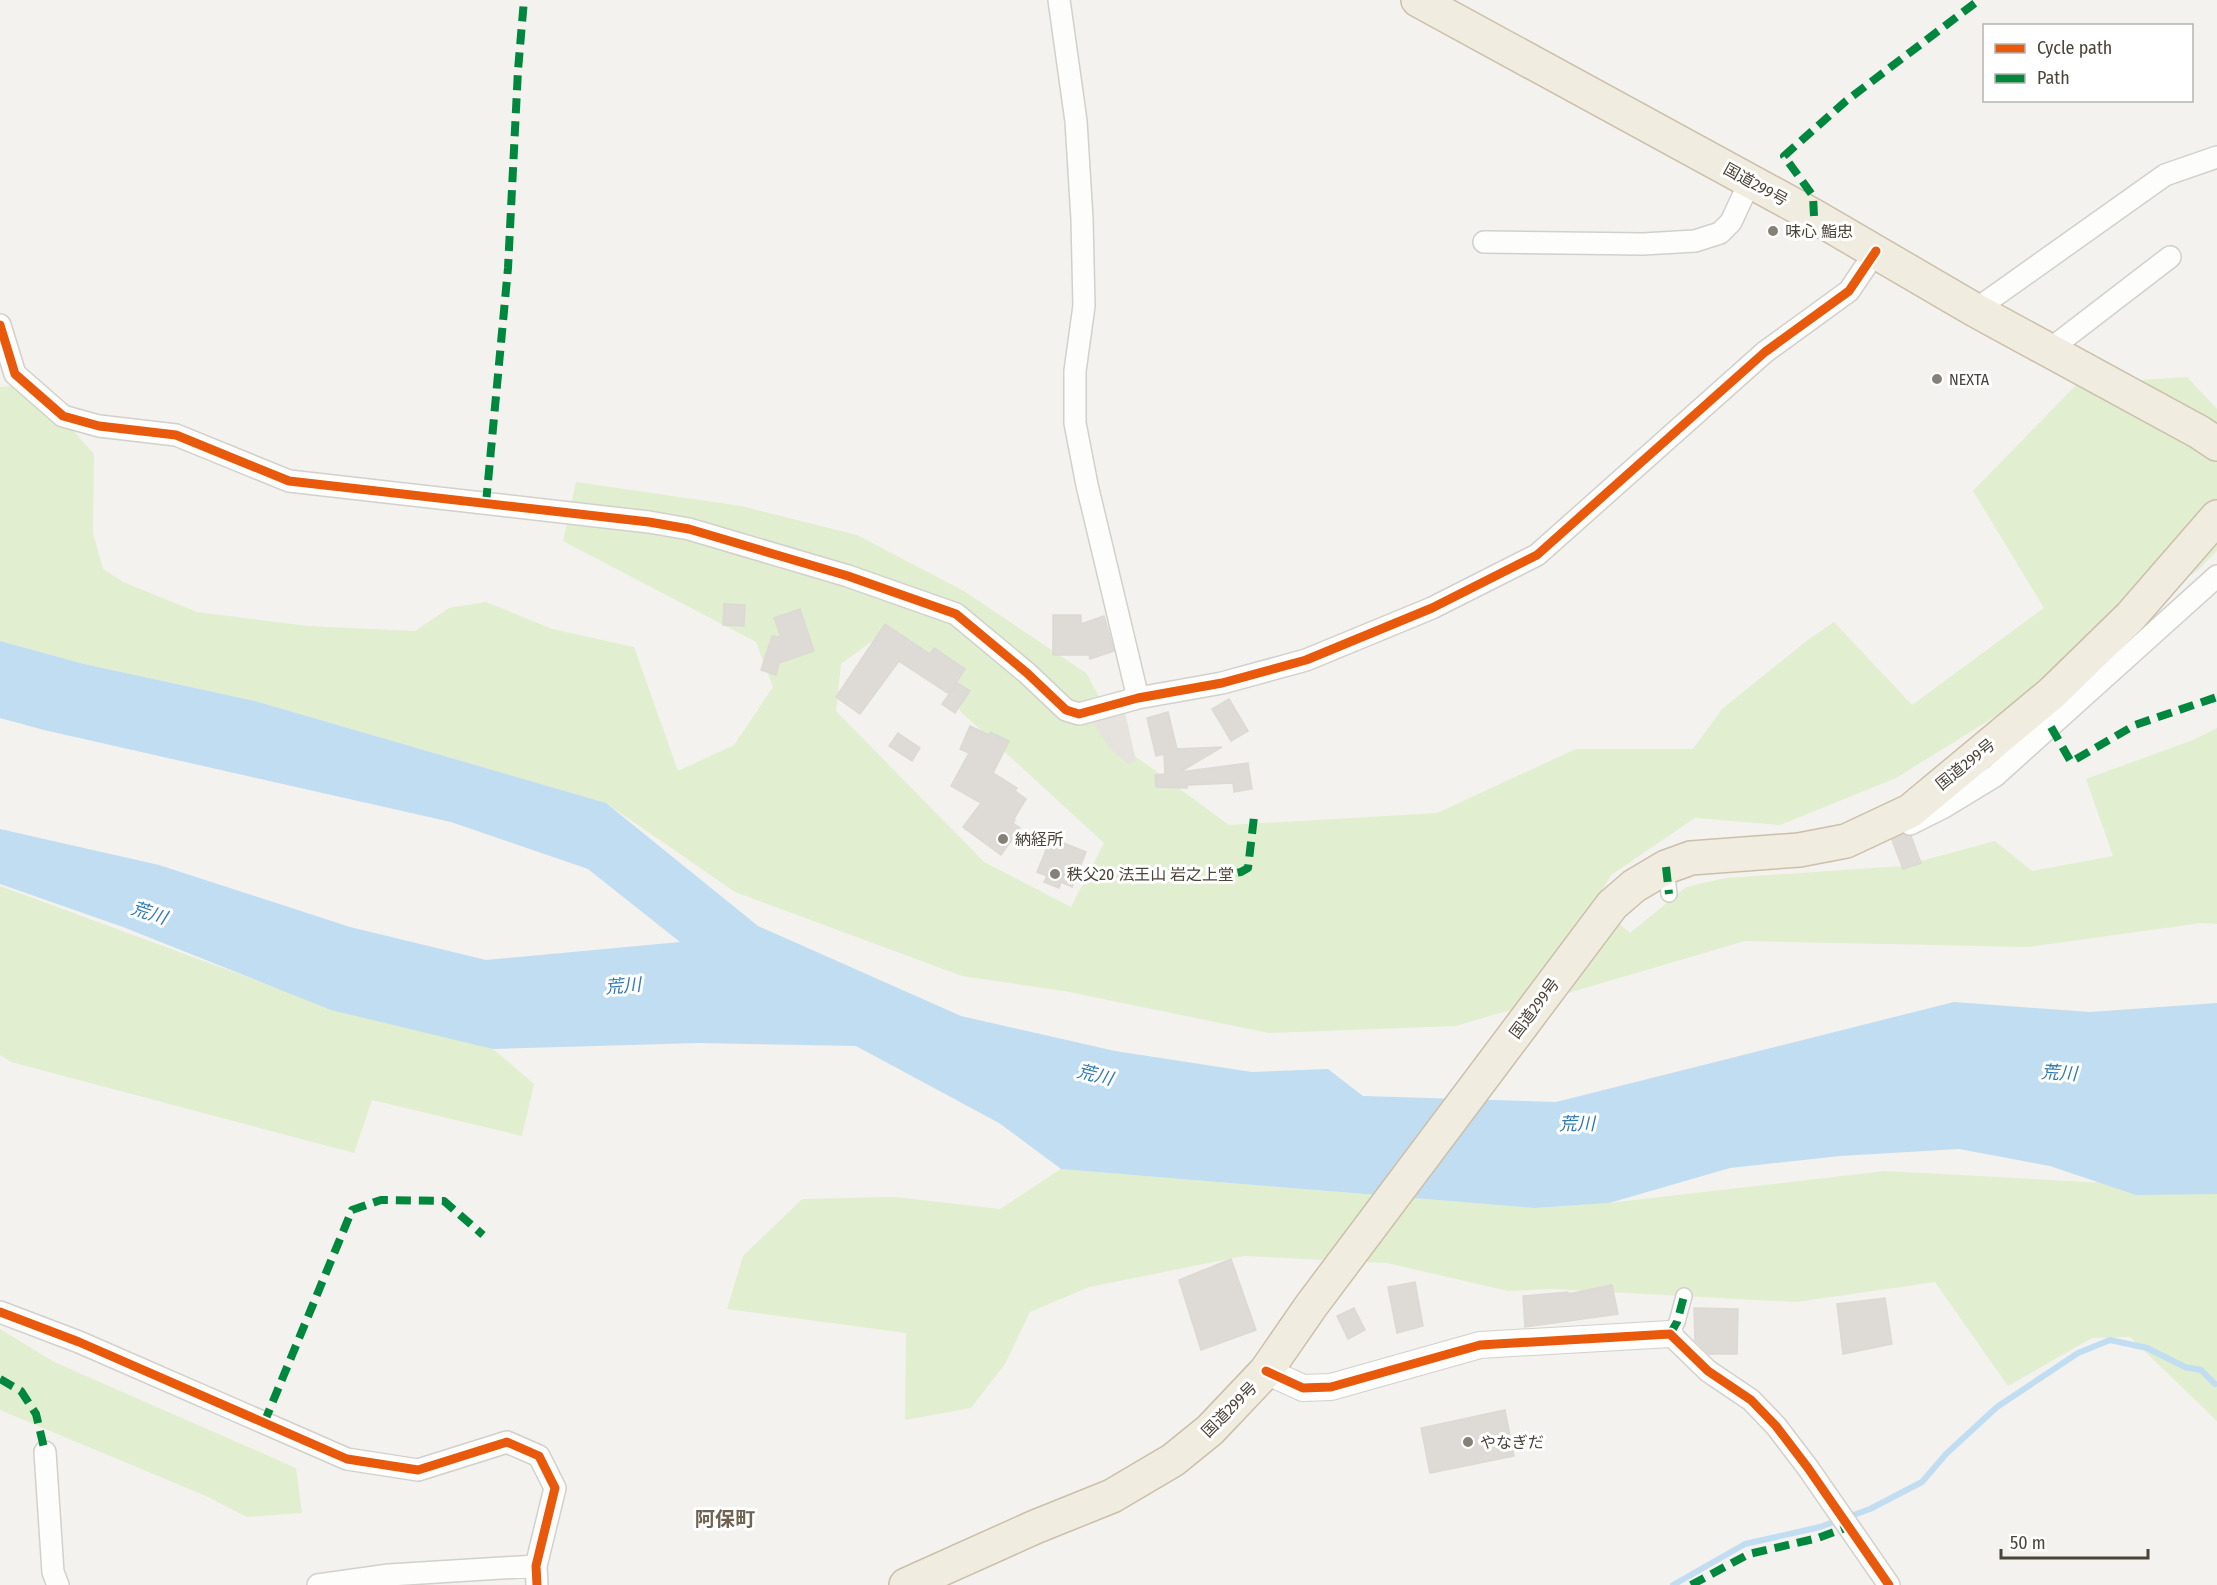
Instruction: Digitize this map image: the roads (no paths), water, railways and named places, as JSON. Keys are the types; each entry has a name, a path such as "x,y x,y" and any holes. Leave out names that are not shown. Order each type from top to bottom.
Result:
{"highway":[{"name":"国道299号","path":"1418,0 1876,251 1975,310 2217,444"},
{"name":"国道299号","path":"906,1585 1122,1490 1173,1460 1210,1430 1266,1371 1311,1306 1611,905 1634,886 1668,880 1691,858 1799,850 1846,841 1910,811 2052,693 2130,617 2217,517"}],"street":[{"path":"1059,0 1076,121 1082,219 1084,306 1075,371 1075,423 1138,698"},
{"path":"1975,310 2165,175 2217,157"},
{"path":"1484,242 1643,244 1695,241 1720,233 1731,222 1750,182"},
{"path":"0,325 15,374 63,416 99,426 176,435 289,481 638,521 689,529 848,576 956,614 1027,673 1066,710 1079,714 1138,698 1222,683 1306,660 1432,608 1537,555 1765,352 1849,291 1876,251"},
{"path":"2049,350 2170,257"},
{"path":"1846,841 1897,830 1944,807 1995,776 2217,576"},
{"path":"1670,1334 1677,1322 1684,1296"},
{"path":"0,1312 79,1342 347,1459 418,1470 507,1442 540,1456 555,1488 536,1575 389,1575 318,1585"},
{"path":"1266,1371 1303,1388 1331,1387 1480,1345 1670,1334 1708,1371 1751,1400 1776,1426 1889,1585"},
{"path":"45,1452 53,1572 58,1585"}],"water":[{"name":"荒川","path":"0,641 84,664 255,701 606,803 758,926 961,1016 1115,1051 1252,1072 1328,1069 1363,1096 1556,1102 1954,1002 2090,1012 2217,1003 2217,1194 2136,1195 2050,1166 1959,1149 1840,1156 1730,1168 1609,1203 1534,1208 1061,1169 999,1123 856,1046 699,1043 493,1049 331,1010 123,927 0,884 0,829 159,865 350,927 486,960 680,942 588,869 451,822 44,730 0,718"}],"waterway":[{"path":"1848,1517 1870,1509 1922,1482 1946,1454 1997,1407 2078,1353 2110,1340 2147,1348 2185,1367 2201,1370 2215,1384"},
{"path":"1673,1585 1745,1544 1820,1527 1839,1520"}],"place":[{"name":"味心 鮨忠","path":"1773,231"},
{"name":"NEXTA","path":"1937,379"},
{"name":"納経所","path":"1003,839"},
{"name":"秩父20 法王山 岩之上堂","path":"1055,874"},
{"name":"やなぎだ","path":"1468,1442"}],"district":[{"name":"阿保町","path":"725,1519"}]}
